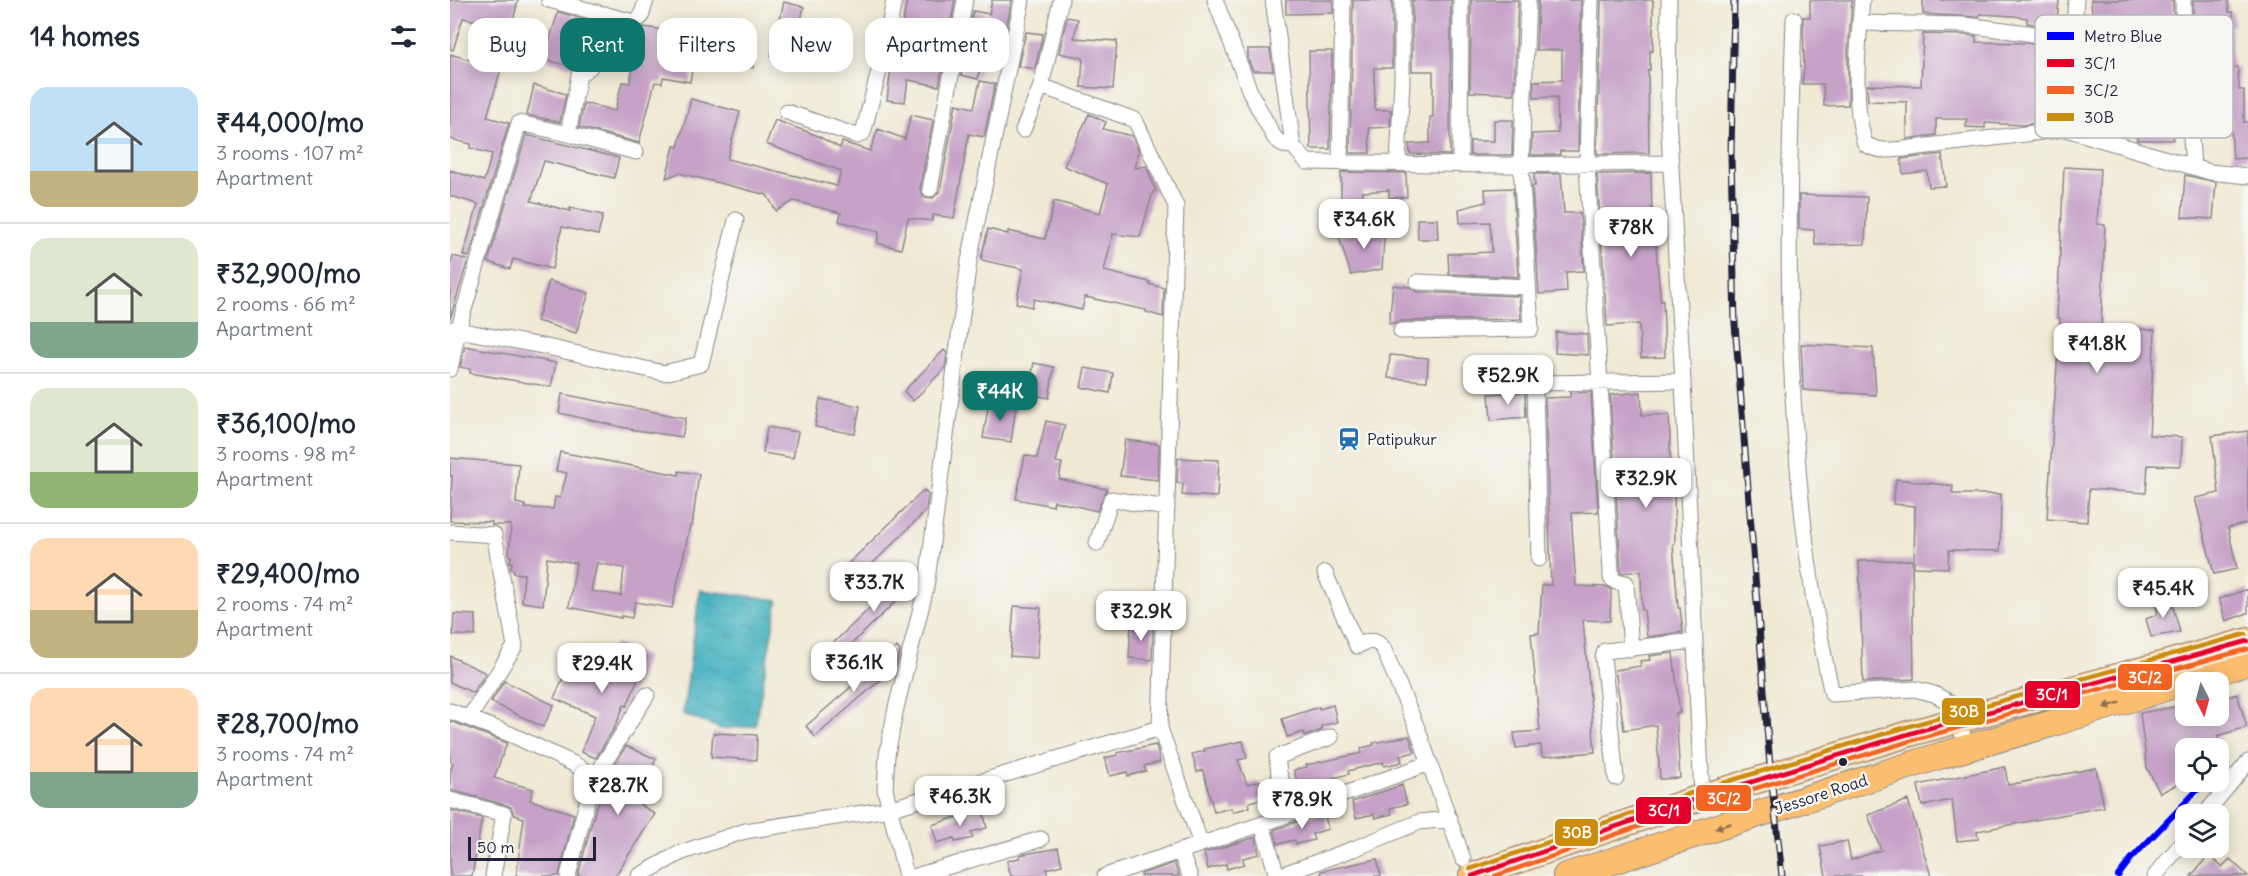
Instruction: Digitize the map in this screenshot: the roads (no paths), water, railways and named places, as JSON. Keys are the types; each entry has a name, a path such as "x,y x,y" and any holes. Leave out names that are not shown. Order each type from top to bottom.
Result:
{"main road":[{"path":"1468,868 1958,720 2248,641"},
{"name":"Jessore Road","path":"1566,876 1939,756 2248,662"}],"street":[{"path":"549,0 638,21 646,0"},
{"path":"787,112 857,136 863,133 886,44 894,0"},
{"path":"930,189 965,0"},
{"path":"906,876 885,789 887,755 926,588 969,261 1022,0"},
{"path":"1023,130 1041,86 1061,0"},
{"path":"1215,0 1251,94 1274,137 1283,145 1293,146"},
{"path":"1273,0 1293,146 1307,162 1460,165 1671,163"},
{"path":"1340,162 1343,0"},
{"path":"1398,164 1402,80 1402,0"},
{"path":"1460,165 1461,0"},
{"path":"1401,331 1532,328 1521,165 1528,0"},
{"path":"1591,0 1587,165 1611,578 1616,582 1626,583 1631,649"},
{"path":"1669,0 1668,115 1702,797"},
{"path":"1863,0 1858,83 1865,144 1883,151 2035,133"},
{"path":"2074,15 2076,0"},
{"path":"2183,0 2183,15"},
{"path":"568,134 579,75 590,68 605,14"},
{"path":"1794,19 1789,154 1789,304 1800,496 1808,568 1832,694 1916,689 1934,694 1949,702 1958,720 1967,748"},
{"path":"1860,23 1966,25 2035,34"},
{"path":"1041,86 1135,120 1176,206 1160,728 1201,844"},
{"path":"450,369 454,330 519,123 636,152"},
{"path":"2096,138 2210,172 2248,176"},
{"path":"2191,138 2193,167"},
{"path":"454,330 547,346 664,373 701,364 736,220"},
{"path":"1418,282 1528,287"},
{"path":"1539,559 1535,383 1683,381"},
{"path":"1097,543 1111,499 1167,508"},
{"path":"450,532 494,535 514,646 469,718"},
{"path":"1325,573 1357,646 1372,640 1383,648 1430,764 1468,868"},
{"path":"1616,778 1603,657 1605,651 1695,640"},
{"path":"568,876 592,782 647,695"},
{"path":"450,711 510,734 574,764 587,772 592,782"},
{"path":"639,876 680,853 745,831 889,809 1160,728"},
{"path":"1292,813 1279,773 1277,756 1331,737"},
{"path":"2213,804 2248,762"},
{"path":"1105,876 1262,824 1430,764"},
{"path":"450,800 504,814 494,876"},
{"path":"1262,824 1277,876 1356,848 1419,822 1450,819"},
{"path":"916,876 1041,839"},
{"path":"2154,876 2175,850"},
{"path":"1180,851 1190,876"}],"water":[{"path":"700,590 778,600 755,726 721,729 683,714"}],"railway":[{"path":"1734,0 1731,154 1735,324 1770,766 1782,876"}],"metro line":[{"name":"Blue","path":"2118,876 2131,859 2195,792"}],"place":[{"name":"Patipukur","path":"1349,439"}]}
